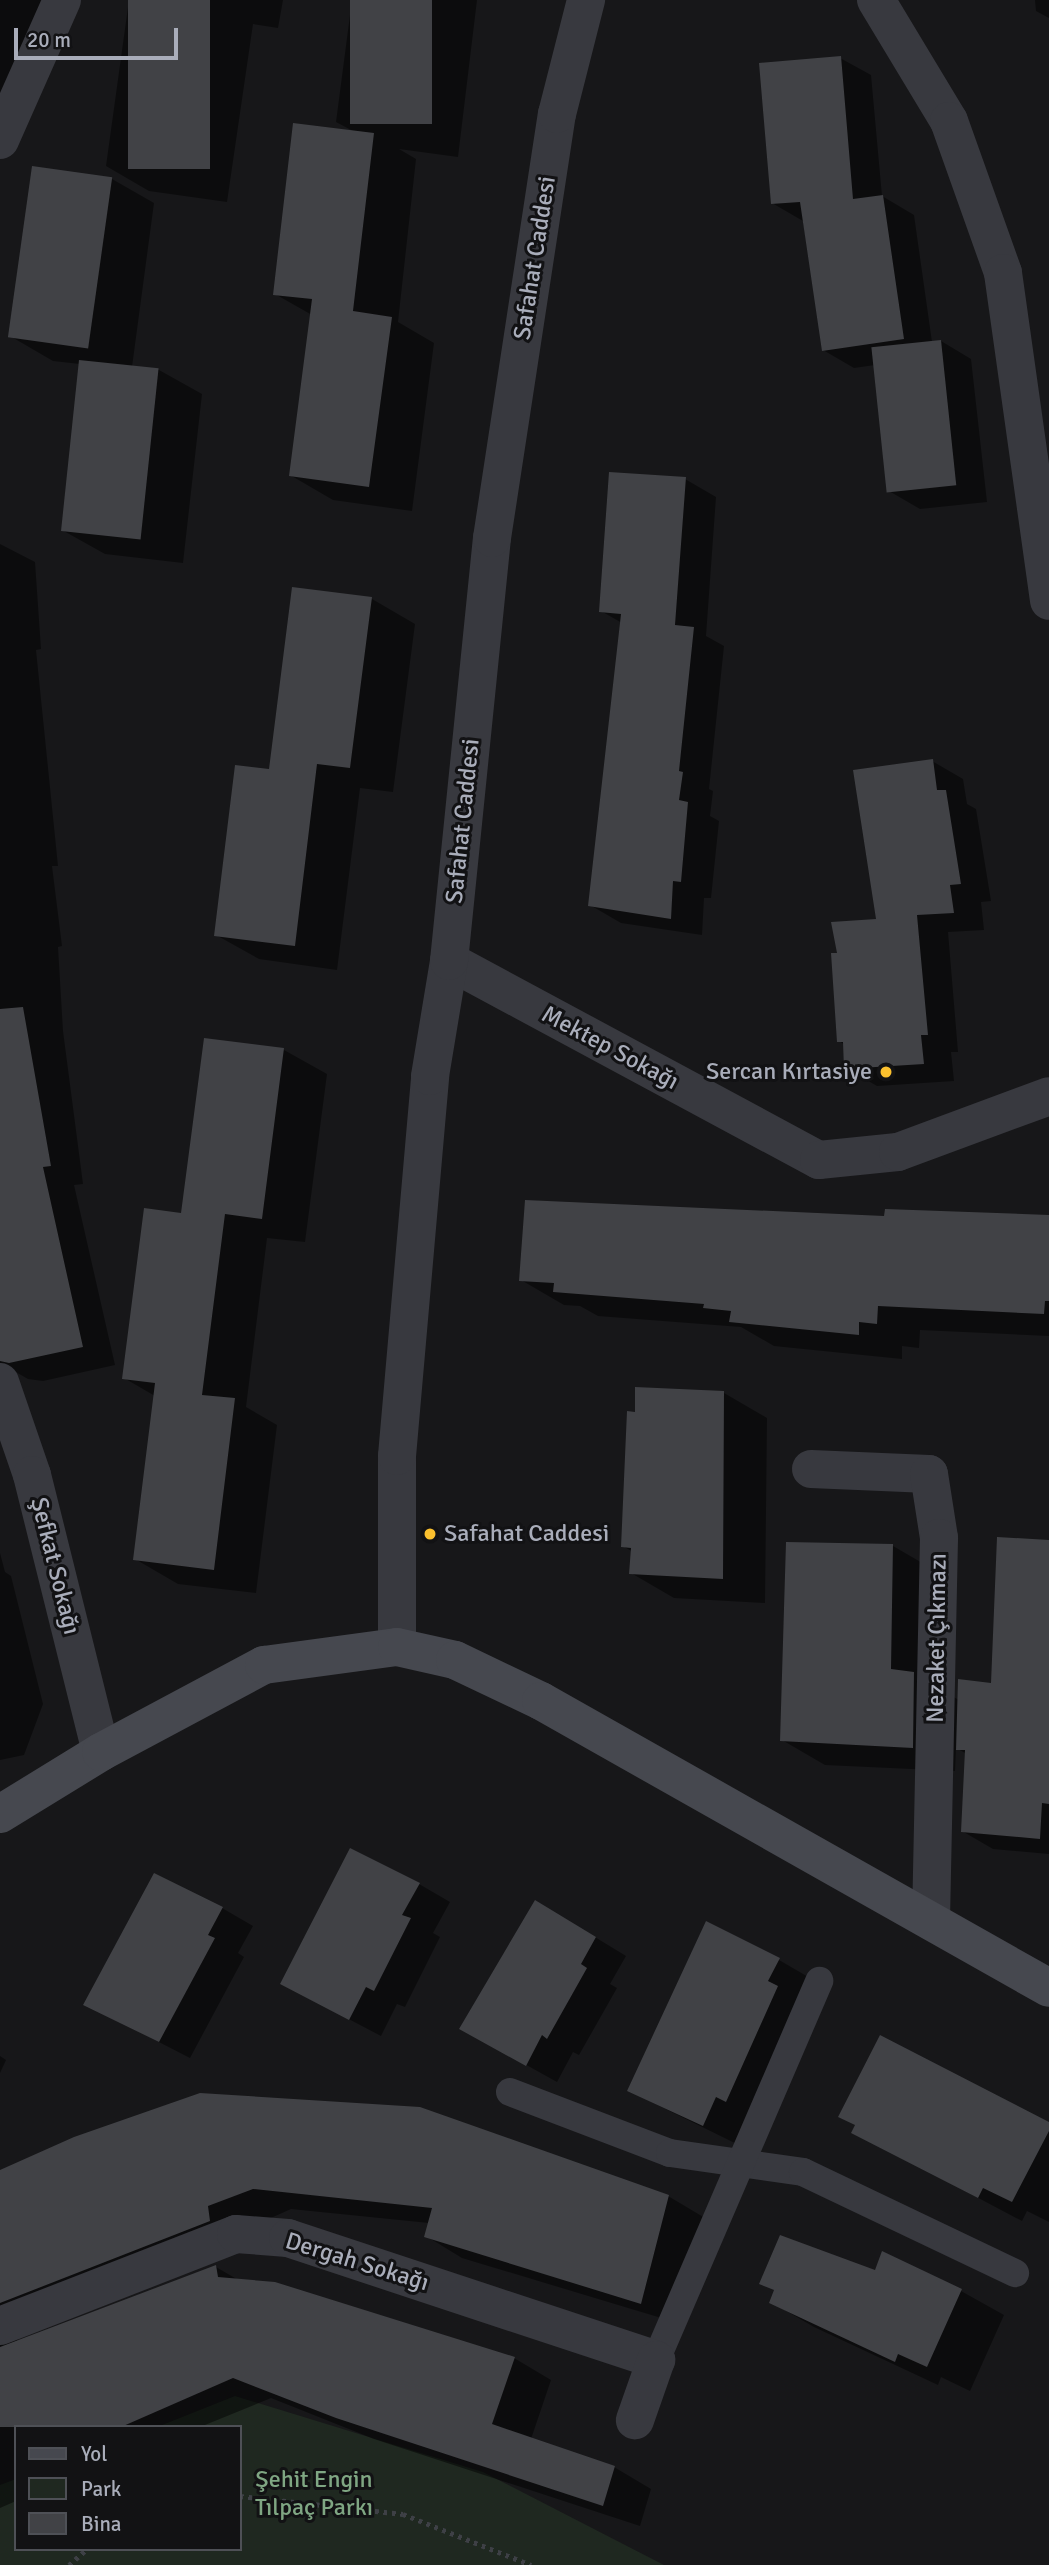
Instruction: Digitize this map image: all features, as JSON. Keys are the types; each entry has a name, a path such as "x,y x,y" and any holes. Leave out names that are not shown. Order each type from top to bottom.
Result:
{"main road":[{"path":"0,1814 101,1752 264,1665 397,1647 455,1660 541,1701 1049,1988"}],"street":[{"path":"0,140 62,0"},
{"name":"Safahat Caddesi","path":"397,1647 397,1456 430,1076 449,961 492,538 557,114 586,0"},
{"path":"876,0 949,121 1003,273 1049,601"},
{"name":"Mektep Sokağı","path":"449,961 819,1160 898,1153 1049,1096"},
{"name":"Şefkat Sokağı","path":"0,1382 32,1475 101,1752"},
{"name":"Nezaket Çıkmazı","path":"811,1469 929,1474 939,1538 931,1921"},
{"name":"Dergah Sokağı","path":"0,2326 236,2234 288,2238 656,2360"},
{"path":"635,2420 656,2360"}],"lane":[{"path":"656,2360 819,1981"},
{"path":"510,2092 670,2153 803,2172 1015,2273"}],"path":[{"path":"242,2496 403,2514 531,2565"},
{"path":"69,2565 85,2551"}],"green space":[{"name":"Şehit Engin Tılpaç Parkı","path":"235,2396 483,2472 664,2565 0,2565 0,2485 14,2480 14,2551 242,2551 242,2425 162,2425"}],"building":[{"path":"128,0 210,0 210,169 128,169"},
{"path":"350,0 432,0 432,124 350,124"},
{"path":"841,56 853,199 883,195 904,339 822,351 800,202 771,204 759,63"},
{"path":"293,123 374,133 353,311 392,317 369,487 289,476 312,299 273,295"},
{"path":"32,166 112,177 88,349 8,337"},
{"path":"941,340 956,485 887,493 871,347"},
{"path":"79,360 159,368 141,539 61,531"},
{"path":"609,472 686,477 675,625 694,627 679,771 683,772 679,800 688,802 681,882 673,881 671,919 588,906 621,614 599,612"},
{"path":"292,587 372,597 350,768 317,764 295,946 214,936 235,765 269,769"},
{"path":"933,759 937,790 946,790 961,884 950,885 954,913 917,915 928,1035 921,1035 924,1064 844,1069 843,1042 837,1042 831,953 837,953 831,922 876,919 853,770"},
{"path":"23,1007 51,1166 43,1167 83,1347 9,1363 0,1361 0,1009"},
{"path":"204,1038 284,1048 262,1219 225,1214 202,1395 235,1398 214,1570 133,1560 155,1383 122,1379 144,1208 181,1213"},
{"path":"525,1200 884,1216 885,1209 1049,1215 1049,1301 1045,1301 1044,1314 878,1306 877,1324 859,1322 859,1335 729,1322 731,1311 703,1308 704,1304 553,1292 554,1283 519,1281"},
{"path":"635,1387 724,1391 723,1579 629,1574 631,1548 621,1547 627,1411 635,1412"},
{"path":"997,1537 1049,1540 1049,1804 1042,1803 1040,1839 961,1832 965,1750 956,1750 958,1679 991,1683"},
{"path":"786,1542 893,1544 891,1669 914,1672 913,1748 780,1741"},
{"path":"350,1848 420,1883 402,1915 411,1918 374,1991 366,1987 349,2020 280,1984"},
{"path":"154,1873 223,1907 208,1935 215,1938 159,2042 83,2005"},
{"path":"535,1900 596,1937 581,1964 587,1968 547,2039 542,2035 526,2066 459,2029"},
{"path":"706,1921 780,1958 768,1981 778,1986 726,2102 716,2097 703,2126 627,2091"},
{"path":"880,2035 1049,2122 1049,2131 1012,2202 983,2188 978,2198 851,2133 855,2125 838,2117"},
{"path":"200,2093 420,2107 669,2195 641,2304 424,2237 432,2208 253,2189 208,2206 210,2221 0,2303 0,2170 74,2137"},
{"path":"780,2235 875,2270 882,2251 962,2289 927,2367 898,2354 895,2362 769,2303 774,2290 759,2284"},
{"path":"216,2265 218,2277 275,2282 515,2357 492,2424 615,2466 603,2506 336,2418 233,2378 126,2425 0,2427 0,2347"}],"place":[{"name":"Sercan Kırtasiye","path":"886,1072"},
{"name":"Safahat Caddesi","path":"430,1534"}]}
